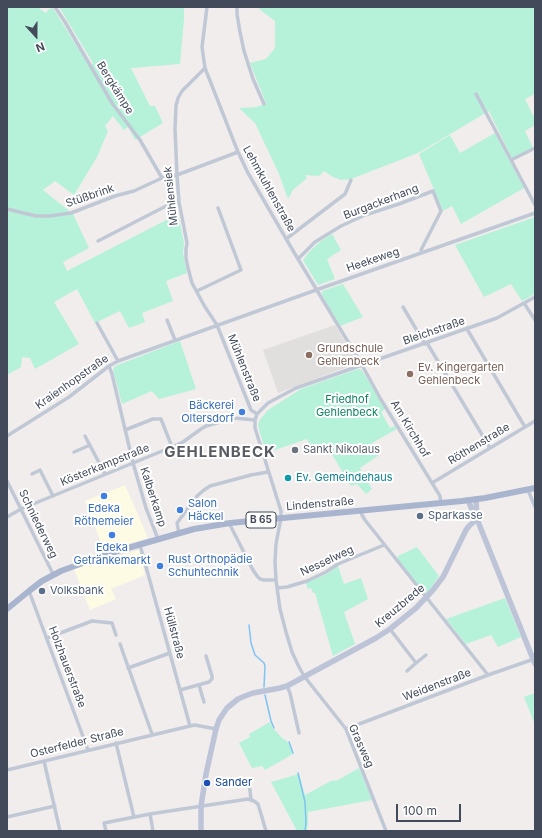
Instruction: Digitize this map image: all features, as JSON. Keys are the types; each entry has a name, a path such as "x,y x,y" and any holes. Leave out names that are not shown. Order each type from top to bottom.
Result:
{"main road":[{"name":"Lindenstraße","path":"29,591 53,574 71,566 178,533 209,526 468,500 535,488"},
{"path":"476,499 477,519"},
{"path":"468,500 534,661"},
{"name":"Kreuzbrede","path":"201,831 201,806 206,774 216,728 222,714 238,699 253,693 287,686 390,629 426,598 443,576 466,530 477,519"},
{"name":"B 65","path":"7,609 29,591"}],"street":[{"name":"Bergkämpe","path":"55,7 112,104 140,140 162,178"},
{"name":"Lehmkuhlenstraße","path":"207,7 202,47 205,68 238,152 252,180 286,239 362,365"},
{"path":"237,7 244,51 253,79 264,104"},
{"name":"Mühlensiek","path":"205,68 182,91 177,102 174,129 179,202 187,243 186,249 188,268 192,283 217,325"},
{"path":"476,94 535,204"},
{"path":"511,160 535,148"},
{"name":"Stüßbrink","path":"7,209 36,216 70,213 115,196 134,191 162,178 177,175 238,152"},
{"path":"286,239 345,194 351,180"},
{"name":"Burgackerhang","path":"298,259 315,242 341,226 433,191 441,211 421,250 422,253"},
{"path":"98,241 172,203 179,202"},
{"path":"197,292 241,270 218,208"},
{"name":"Heekeweg","path":"217,325 535,213"},
{"name":"Bleichstraße","path":"254,420 257,414 268,403 296,388 496,318 535,297"},
{"path":"524,303 535,320"},
{"path":"403,307 490,448"},
{"path":"167,320 175,340"},
{"path":"97,323 118,361"},
{"name":"Kraienhopstraße","path":"7,436 69,397 118,361 217,325"},
{"name":"Mühlenstraße","path":"217,325 251,410 257,414"},
{"path":"466,329 525,427"},
{"name":"Am Kirchhof","path":"362,365 380,398 440,496 441,503"},
{"name":"Kalberkamp","path":"110,366 133,463 146,508 158,539"},
{"name":"Kösterkampstraße","path":"7,517 21,509 183,442 206,426 234,418 254,420"},
{"path":"125,430 153,419 161,419 172,447"},
{"path":"254,420 255,428 281,512 281,518"},
{"name":"Röthenstraße","path":"432,483 535,421"},
{"path":"85,436 105,474"},
{"path":"74,452 90,445"},
{"path":"32,474 40,470 53,496"},
{"path":"178,533 177,523 198,495 204,490 210,486 268,472"},
{"name":"Schniederweg","path":"7,481 53,574"},
{"path":"528,490 535,507"},
{"path":"361,511 365,520 384,545 488,675"},
{"name":"Grasweg","path":"281,518 276,544 276,580 280,609 292,652 298,667 304,676 346,729 386,831"},
{"path":"230,523 257,576 264,580 276,580"},
{"name":"Hüllstraße","path":"140,545 190,726"},
{"name":"Nesselweg","path":"277,588 287,587 307,581 326,572 338,564 384,545"},
{"name":"Holzhauerstraße","path":"29,591 88,750"},
{"path":"47,638 92,621 112,623 116,635"},
{"path":"390,629 416,663"},
{"path":"120,644 152,734"},
{"path":"128,668 170,653"},
{"path":"180,690 209,682 212,679 206,656"},
{"path":"407,671 426,656"},
{"name":"Weidenstraße","path":"346,729 488,675 534,661"},
{"path":"198,685 204,702"},
{"path":"287,686 299,732"},
{"name":"Osterfelder Straße","path":"7,770 190,726 195,725 216,728"},
{"path":"116,743 134,817"},
{"path":"44,761 60,831"},
{"path":"249,781 251,800"},
{"path":"106,831 104,823 150,814 248,799 258,804 266,831"},
{"path":"7,817 54,806"},
{"path":"150,814 153,831"}],"shaded area":[{"name":"Grundschule Gehlenbeck","path":"335,325 356,360 355,364 278,393 263,350"},
{"path":"125,485 148,538 104,551 85,501"},
{"path":"139,550 145,575 111,589 116,599 90,610 74,569"}],"green space":[{"path":"7,7 37,7 46,13 49,9 53,8 89,66 93,63 59,7 184,7 180,64 131,68 150,106 155,106 163,123 135,140 128,127 124,130 113,116 105,126 108,131 97,157 74,195 55,181 43,190 73,214 89,248 63,262 67,271 178,214 184,243 183,252 187,273 166,281 173,301 142,313 145,322 129,328 120,311 95,323 77,289 54,302 79,344 35,369 30,358 22,357 21,367 7,375"},
{"path":"259,7 535,7 535,94 525,99 535,119 535,125 525,131 533,148 512,159 489,111 418,153 351,179 341,180 324,171 319,176 305,175 307,178 293,190 288,199 279,174 255,123 239,108 257,107 266,103 250,63 266,59 275,48 275,21 259,9"},
{"path":"495,133 524,188 461,224 452,206 443,211 419,154 450,135 460,153"},
{"path":"535,217 535,294 522,301 511,284 484,297 455,245"},
{"path":"332,234 341,250 327,259 335,279 318,285 303,260 321,241"},
{"path":"343,284 363,317 340,326 322,295 322,291"},
{"path":"180,341 196,389 159,399 152,391 122,404 113,370 115,366"},
{"name":"Friedhof Gehlenbeck","path":"358,369 362,370 385,409 381,412 390,428 395,426 397,429 372,443 379,455 360,468 372,489 366,494 357,484 351,486 327,446 314,452 307,439 266,453 258,426 259,421 268,410 301,389"},
{"path":"417,547 439,576 428,592 425,593 397,559 398,556"},
{"path":"338,566 344,584 361,578 368,599 344,612 355,644 333,656 315,593 313,593 311,588 308,589 306,583 327,574"},
{"path":"505,598 521,637 498,647 491,635 466,644 446,619"},
{"path":"535,693 535,725 524,697"},
{"path":"270,722 282,738 288,742 293,754 265,770 262,766 252,768 239,743 250,737 249,734"},
{"path":"359,768 372,800 308,812 307,831 297,831 271,782 299,774 305,795 331,781 338,780"}],"waterway":[{"path":"249,625 251,643 255,655 264,663 265,666 264,687"},
{"path":"265,695 274,728"},
{"path":"289,742 293,753"},
{"path":"298,773 305,802 305,831"}],"place":[{"name":"Grundschule Gehlenbeck","path":"309,355"},
{"name":"Ev. Kingergarten Gehlenbeck","path":"410,374"},
{"name":"Bäckerei Oltersdorf","path":"242,412"},
{"name":"Sankt Nikolaus","path":"295,450"},
{"name":"Ev. Gemeindehaus","path":"288,478"},
{"name":"Edeka Röthemeier","path":"104,496"},
{"name":"Salon Häckel","path":"180,510"},
{"name":"Sparkasse","path":"420,516"},
{"name":"Edeka Getränkemarkt","path":"112,535"},
{"name":"Rust Orthopädie Schuhtechnik","path":"160,566"},
{"name":"Volksbank","path":"42,591"},
{"name":"Sander","path":"207,783"}],"district":[{"name":"GEHLENBECK","path":"220,452"}]}
